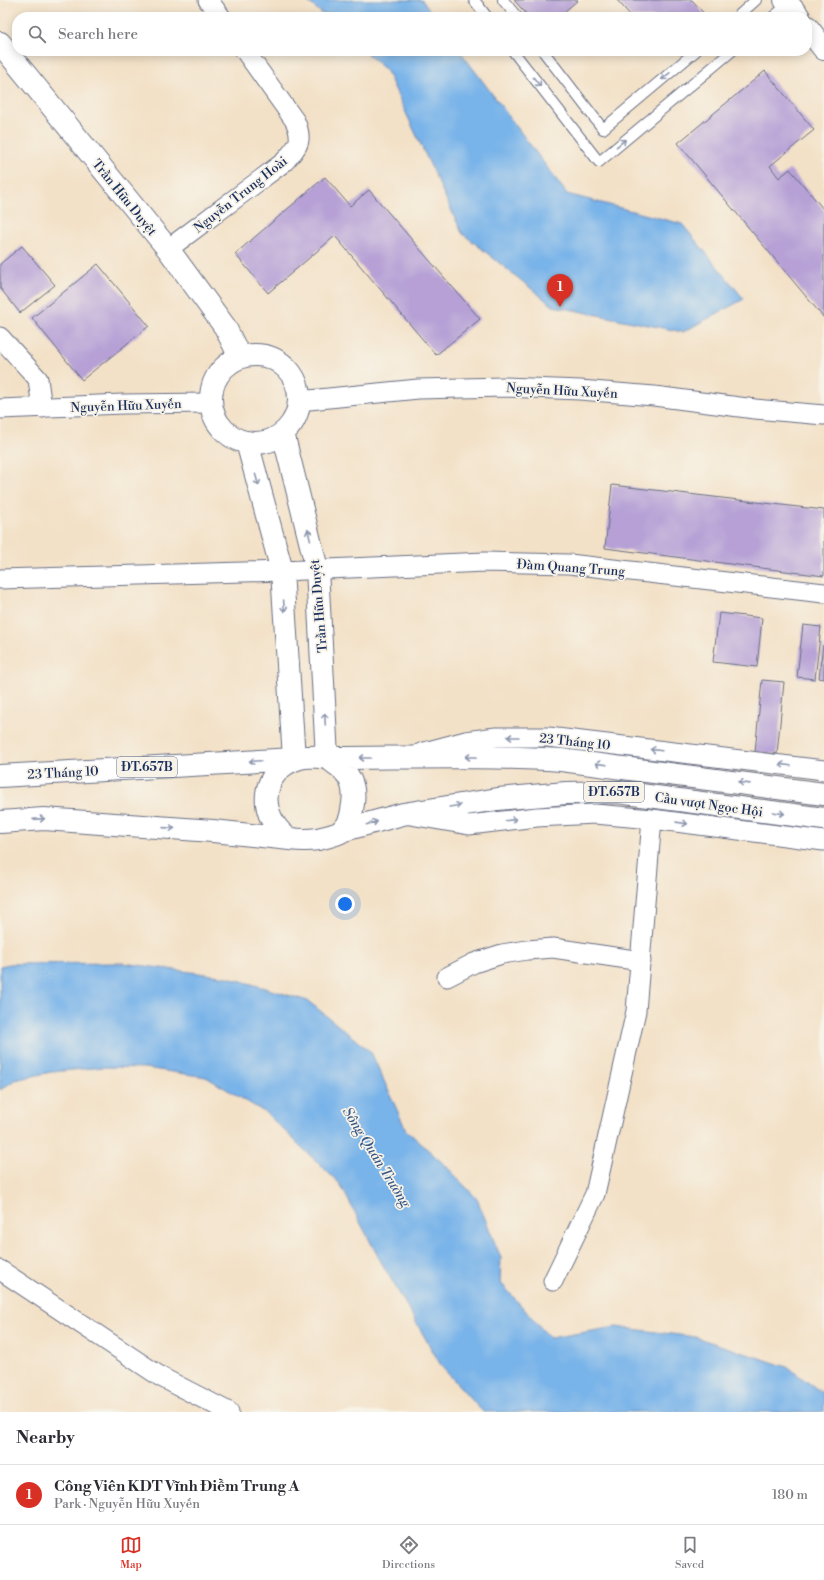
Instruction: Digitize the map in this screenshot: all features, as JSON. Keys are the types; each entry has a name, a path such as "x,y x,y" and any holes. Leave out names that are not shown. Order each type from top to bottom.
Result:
{"main road":[{"path":"812,33 824,49"},
{"name":"Trần Hữu Duyệt","path":"0,43 168,249 225,327 240,357"},
{"path":"254,355 268,357 281,363 291,373 297,386 299,401 294,418 283,433 260,443 247,442 233,438 222,429 214,416 210,403 212,389 217,375 227,364 240,357 254,355"},
{"name":"Trần Hữu Duyệt","path":"283,433 317,569 328,758"},
{"path":"247,442 282,571 294,759 281,767 271,779 266,802 270,816 278,830 290,839"},
{"name":"ĐT.657B","path":"294,759 305,757 328,758"},
{"name":"Cầu vượt Ngọc Hội","path":"402,758 476,757 561,760 824,794"},
{"path":"328,758 343,769 351,782 355,797 350,819 341,832"},
{"name":"23 Tháng 10","path":"328,758 402,758"},
{"name":"23 Tháng 10","path":"0,776 294,759"},
{"name":"Cầu vượt Ngọc Hội","path":"403,814 498,799 566,793 618,792 824,819"},
{"name":"ĐT.657B","path":"0,822 44,819 213,831 290,839 318,839 403,814"}],"street":[{"path":"208,0 216,12"},
{"name":"Nguyễn Trung Hoài","path":"168,249 284,162 298,147 300,133 295,121 249,56"},
{"path":"0,337 38,379 42,408"},
{"name":"Nguyễn Hữu Xuyến","path":"299,401 418,389 505,387 580,390 654,396 755,409 824,415"},
{"name":"Nguyễn Hữu Xuyến","path":"0,410 123,404 210,403"},
{"name":"Đàm Quang Trung","path":"0,579 282,571 486,562 569,564 824,593"},
{"name":"23 Tháng 10","path":"402,758 466,741 496,737 548,737 824,770"},
{"path":"403,814 469,826 537,817 595,814 652,819 824,842"},
{"path":"553,1281 595,1194 636,1011 652,819"},
{"path":"447,977 474,963 502,954 528,950 553,948 641,961"},
{"path":"0,1270 161,1377 229,1412"}],"lane":[{"path":"474,0 483,12"},
{"path":"504,0 513,12"},
{"path":"743,12 756,0"},
{"path":"517,56 598,162 726,56"},
{"path":"547,56 603,129 690,56"}],"water":[{"path":"306,0 422,0 431,12 320,12"},
{"path":"370,56 464,56 567,194 682,224 744,299 683,332 553,306 462,233 386,70"},
{"name":"Sông Quán Trường","path":"123,963 228,977 308,1001 371,1052 406,1130 446,1166 477,1199 501,1258 500,1282 550,1338 616,1327 695,1337 787,1367 824,1394 824,1412 483,1412 442,1367 380,1260 340,1184 266,1113 206,1077 145,1068 103,1067 51,1072 15,1080 0,1090 0,966 10,964"}],"building":[{"path":"514,0 578,0 564,12 525,12"},
{"path":"617,0 692,0 703,12 628,12"},
{"path":"765,71 814,130 770,166 779,178 790,169 824,210 824,318 678,143"},
{"path":"325,177 350,206 369,190 480,319 436,355 335,236 268,293 235,254"},
{"path":"22,246 55,285 20,313 0,288 0,264"},
{"path":"98,264 149,326 82,380 32,318"},
{"path":"612,485 824,510 824,576 605,548"},
{"path":"719,613 762,618 757,667 713,662"},
{"path":"803,625 821,627 815,679 797,677"},
{"path":"824,645 824,679 819,678"},
{"path":"762,680 784,682 777,754 755,752"}],"place":[{"name":"Công Viên KDT Vĩnh Điềm Trung A","path":"560,307"}]}
